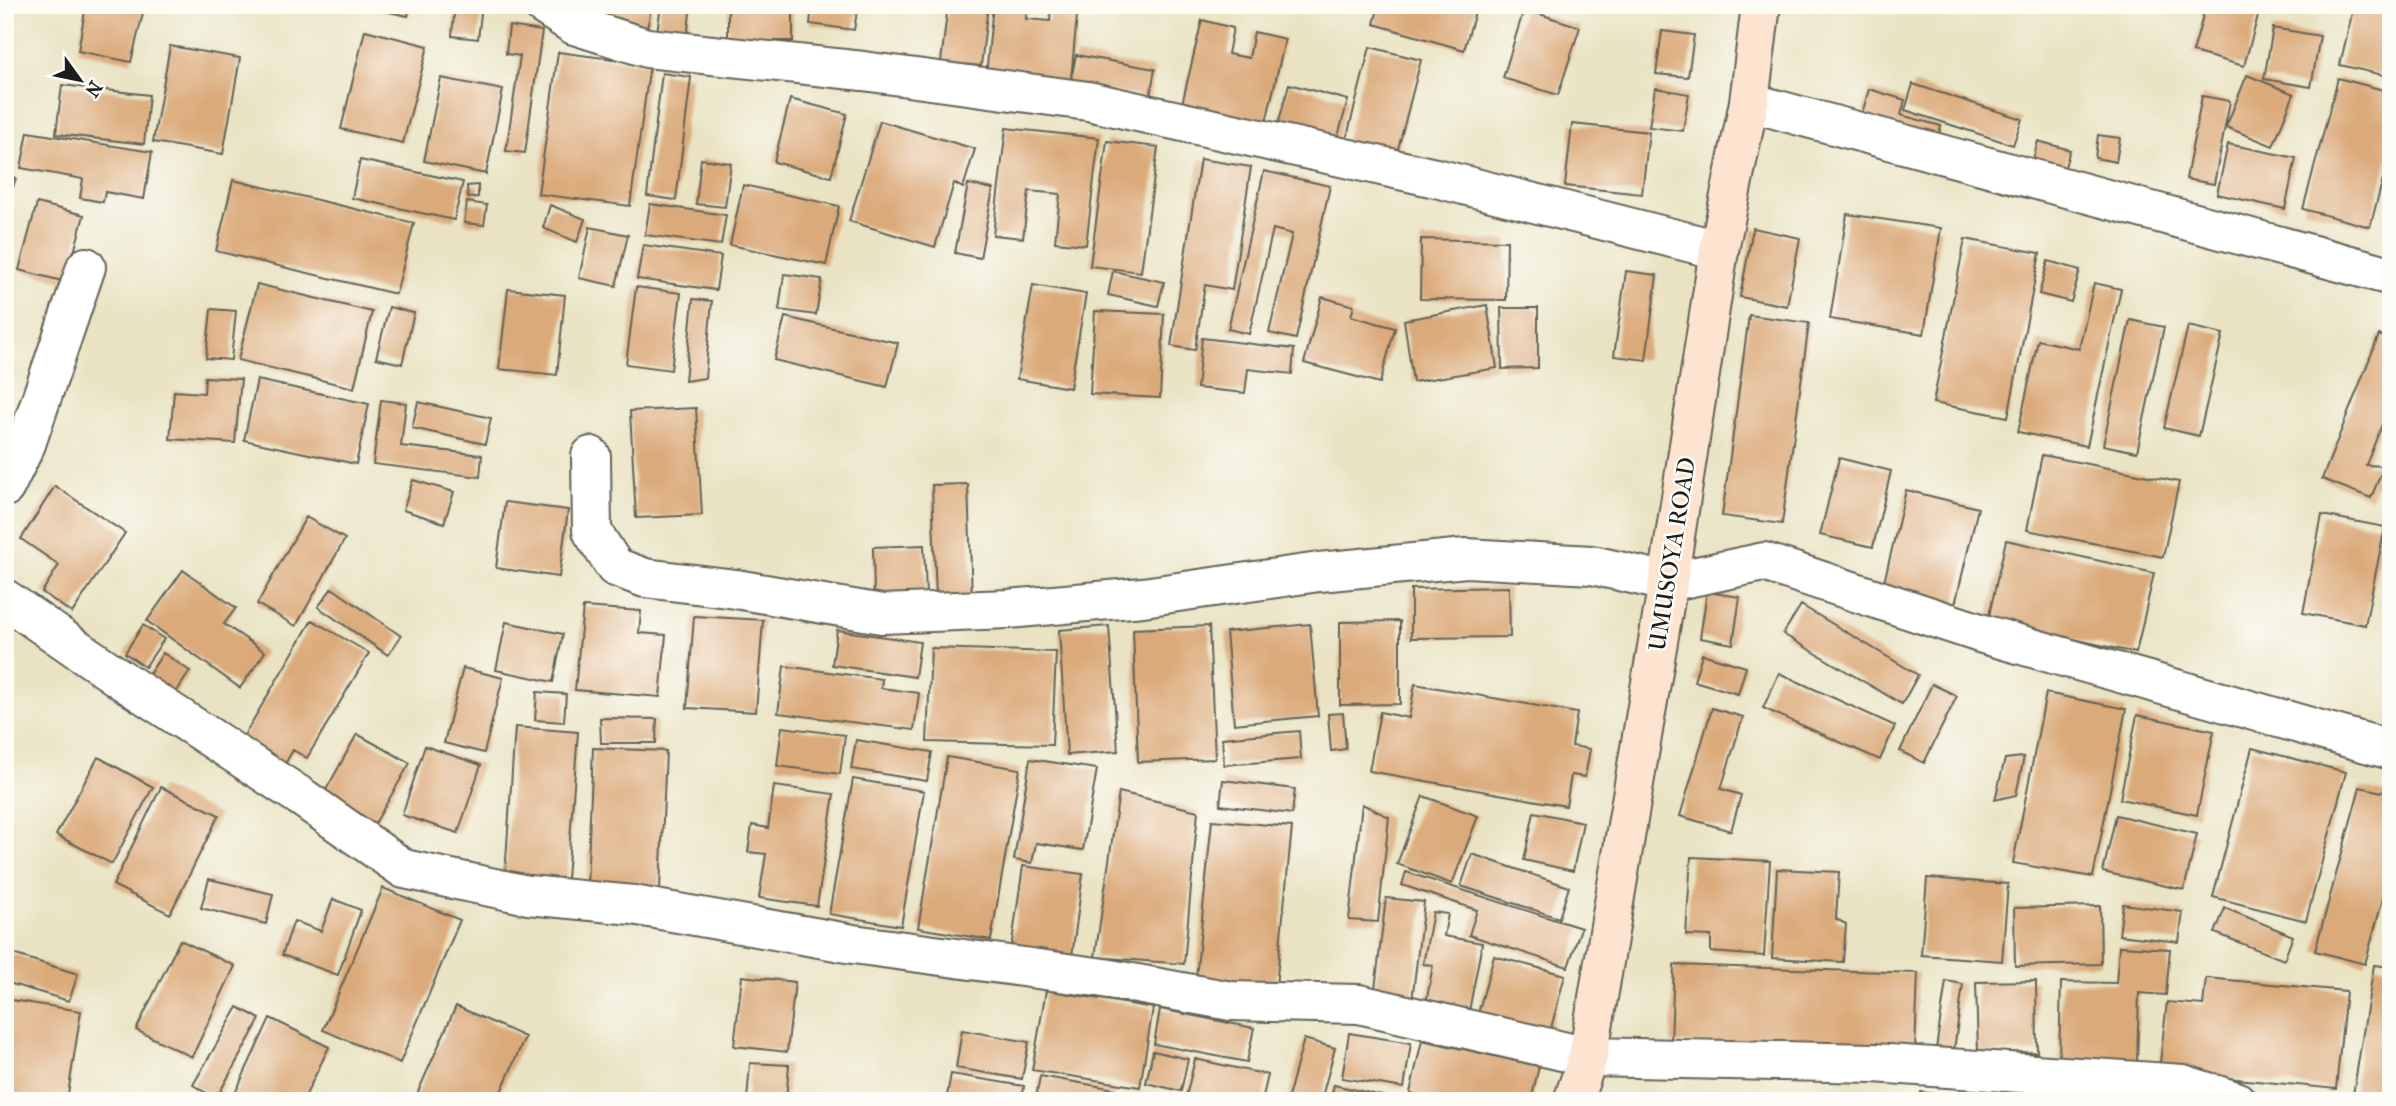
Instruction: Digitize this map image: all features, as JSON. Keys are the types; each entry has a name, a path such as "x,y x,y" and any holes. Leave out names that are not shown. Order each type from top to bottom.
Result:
{"main road":[{"name":"UMUSOYA ROAD","path":"1573,1101 1588,1057 1668,582 1719,250 1749,102 1761,5"}],"street":[{"path":"543,5 574,25 647,48 863,71 1088,101 1440,178 1719,250"},
{"path":"1749,102 2391,276"},
{"path":"5,487 26,444 86,267"},
{"path":"591,457 592,531 615,567 645,578 736,589 882,614 1008,609 1143,597 1320,572 1466,558 1591,565 1668,582 1764,562 1983,634 2391,750"},
{"path":"5,599 125,682 300,796 404,869 528,895 633,905 853,944 1104,978 1230,1001 1360,1004 1588,1057 1874,1062 2183,1084 2236,1101"}],"building":[{"path":"86,5 145,5 131,62 78,51"},
{"path":"375,5 411,5 408,16 375,9"},
{"path":"455,5 482,5 478,39 452,36"},
{"path":"580,5 626,5 651,10 646,33 576,19"},
{"path":"661,5 691,5 687,37 657,33"},
{"path":"728,5 793,5 793,41 728,41"},
{"path":"812,5 858,5 854,30 810,24"},
{"path":"948,5 988,5 981,66 941,62"},
{"path":"993,5 1027,5 1026,19 1050,21 1051,5 1078,5 1071,79 1076,55 1155,69 1150,97 986,76"},
{"path":"1379,5 1477,5 1464,50 1374,24"},
{"path":"2206,5 2261,5 2244,66 2193,52"},
{"path":"2354,5 2391,5 2391,77 2340,65"},
{"path":"1524,9 1580,27 1558,95 1503,78"},
{"path":"1202,20 1233,28 1228,54 1249,58 1254,32 1285,39 1265,127 1181,108"},
{"path":"509,26 542,31 525,153 506,151 520,56 506,54"},
{"path":"2273,28 2320,36 2311,87 2264,79"},
{"path":"365,30 428,46 403,143 341,129"},
{"path":"1662,31 1694,35 1688,77 1656,74"},
{"path":"170,46 240,58 223,154 153,142"},
{"path":"1370,47 1421,60 1396,157 1345,144"},
{"path":"558,52 650,64 630,206 538,194"},
{"path":"662,73 691,77 676,200 647,196"},
{"path":"2247,75 2294,94 2273,146 2226,127"},
{"path":"441,78 503,90 486,174 424,161"},
{"path":"2338,78 2391,92 2391,149 2370,227 2303,209"},
{"path":"1289,84 1348,100 1337,140 1278,125"},
{"path":"1913,84 2022,119 2013,145 1905,110"},
{"path":"62,85 149,95 144,144 56,134"},
{"path":"1655,88 1689,94 1683,131 1649,127"},
{"path":"1869,89 1905,100 1901,115 1941,126 1936,144 1860,121"},
{"path":"2202,96 2230,101 2214,184 2186,179"},
{"path":"790,99 847,114 831,177 774,162"},
{"path":"880,121 975,149 963,188 954,183 935,247 849,221"},
{"path":"1572,124 1649,132 1642,194 1565,186"},
{"path":"1006,128 1099,138 1086,245 1055,242 1060,194 1029,191 1023,238 993,235"},
{"path":"28,132 152,152 144,199 105,192 103,202 80,198 83,179 21,168"},
{"path":"2098,135 2120,138 2116,162 2095,158"},
{"path":"1107,141 1158,147 1141,272 1090,266"},
{"path":"2038,141 2070,150 2063,173 2032,164"},
{"path":"2228,144 2296,158 2285,209 2217,194"},
{"path":"701,159 731,163 725,207 696,204"},
{"path":"1200,159 1251,167 1232,290 1205,285 1195,350 1171,346"},
{"path":"360,160 463,182 454,220 352,198"},
{"path":"1264,171 1330,186 1296,339 1269,333 1292,234 1273,229 1249,334 1228,329"},
{"path":"5,174 16,178 6,207 5,207"},
{"path":"233,180 414,223 396,294 216,251"},
{"path":"968,184 993,189 980,258 955,253"},
{"path":"478,185 478,197 468,198 467,186"},
{"path":"743,185 839,206 826,265 730,245"},
{"path":"467,202 487,205 484,225 464,223"},
{"path":"37,203 84,215 66,282 19,270"},
{"path":"650,204 726,215 721,245 645,235"},
{"path":"550,205 585,219 577,242 543,228"},
{"path":"1847,214 1941,228 1924,334 1830,319"},
{"path":"590,227 628,235 616,286 579,278"},
{"path":"1753,228 1800,238 1787,306 1740,297"},
{"path":"1421,239 1507,241 1506,300 1420,299"},
{"path":"1965,239 2040,253 2008,417 1933,403"},
{"path":"643,245 721,256 716,290 637,279"},
{"path":"2048,261 2080,270 2071,302 2039,294"},
{"path":"1113,271 1164,282 1158,306 1108,295"},
{"path":"1626,271 1657,275 1646,360 1614,356"},
{"path":"784,274 822,279 816,315 779,310"},
{"path":"2094,283 2121,289 2087,446 2018,432 2038,340 2079,349"},
{"path":"257,284 372,312 354,388 238,360"},
{"path":"1033,285 1086,294 1070,388 1017,379"},
{"path":"636,287 681,293 671,370 626,364"},
{"path":"508,289 565,295 557,375 499,369"},
{"path":"1322,297 1354,306 1351,316 1395,328 1380,383 1304,363"},
{"path":"693,299 712,301 705,378 685,381"},
{"path":"1487,305 1497,368 1413,382 1404,320"},
{"path":"389,307 414,313 402,364 376,358"},
{"path":"1501,308 1538,308 1538,368 1502,369"},
{"path":"211,309 236,311 231,360 206,358"},
{"path":"1095,311 1164,314 1160,398 1090,394"},
{"path":"1749,315 1809,323 1782,524 1722,516"},
{"path":"785,317 898,343 887,387 774,360"},
{"path":"2130,320 2164,327 2137,452 2103,445"},
{"path":"2188,326 2223,334 2199,436 2164,428"},
{"path":"2379,335 2391,340 2391,351 2384,368 2391,371 2391,402 2366,465 2384,466 2371,498 2322,479"},
{"path":"1202,338 1294,349 1292,374 1248,369 1245,393 1197,388"},
{"path":"205,377 241,379 235,443 170,439 174,391 204,393"},
{"path":"257,380 369,404 356,464 244,440"},
{"path":"381,400 406,403 401,446 482,455 480,477 373,464"},
{"path":"418,402 491,418 485,444 412,428"},
{"path":"696,408 702,515 636,518 630,411"},
{"path":"2042,455 2179,482 2163,557 2027,530"},
{"path":"1839,458 1891,471 1873,547 1820,535"},
{"path":"413,480 454,492 444,523 403,510"},
{"path":"968,484 972,598 936,600 932,485"},
{"path":"55,486 125,533 72,613 42,592 59,565 21,539"},
{"path":"1906,490 1978,508 1954,609 1882,591"},
{"path":"505,502 568,510 559,577 496,568"},
{"path":"2322,515 2385,527 2365,625 2303,613"},
{"path":"306,517 345,539 296,626 257,604"},
{"path":"2006,540 2154,573 2136,653 1988,620"},
{"path":"924,545 926,594 874,595 873,547"},
{"path":"183,570 236,608 224,624 265,652 240,688 147,621"},
{"path":"1509,587 1510,637 1411,638 1411,589"},
{"path":"332,588 401,636 388,655 318,607"},
{"path":"1707,592 1740,597 1733,644 1700,638"},
{"path":"1801,605 1918,675 1902,704 1783,634"},
{"path":"583,607 641,611 639,633 666,635 660,697 575,690"},
{"path":"694,616 763,620 756,712 687,708"},
{"path":"312,620 369,653 307,758 293,750 285,764 242,739"},
{"path":"1400,621 1400,704 1340,705 1340,622"},
{"path":"506,622 563,634 553,682 496,670"},
{"path":"1310,624 1318,716 1234,724 1226,632"},
{"path":"143,625 164,639 145,667 125,653"},
{"path":"1109,626 1118,751 1067,755 1059,630"},
{"path":"1209,626 1215,759 1138,762 1133,629"},
{"path":"837,630 920,642 915,677 832,665"},
{"path":"931,648 1056,652 1052,745 927,742"},
{"path":"163,653 190,671 173,697 146,679"},
{"path":"1702,654 1746,667 1738,694 1694,681"},
{"path":"784,666 882,679 881,688 919,693 914,730 778,713"},
{"path":"463,668 503,678 484,753 444,743"},
{"path":"1779,673 1895,726 1880,760 1763,708"},
{"path":"1415,684 1577,713 1572,746 1590,749 1585,777 1571,775 1566,806 1369,771 1380,712 1409,718"},
{"path":"1932,684 1957,696 1924,763 1900,751"},
{"path":"537,692 566,694 564,722 535,720"},
{"path":"2046,693 2126,709 2093,877 2013,863"},
{"path":"1712,708 1743,717 1721,789 1741,795 1731,831 1680,816"},
{"path":"1343,713 1346,749 1331,751 1328,714"},
{"path":"2137,715 2214,731 2197,815 2120,799"},
{"path":"600,718 657,719 656,743 601,743"},
{"path":"515,727 578,732 567,879 505,875"},
{"path":"782,727 845,735 840,774 777,766"},
{"path":"1299,731 1301,759 1224,765 1222,738"},
{"path":"357,734 410,763 373,827 321,799"},
{"path":"856,740 932,752 927,781 851,769"},
{"path":"425,746 481,765 458,833 402,815"},
{"path":"593,748 666,751 660,889 587,886"},
{"path":"2252,748 2346,772 2306,921 2213,897"},
{"path":"98,757 153,787 112,864 56,835"},
{"path":"947,757 1020,769 991,940 918,928"},
{"path":"2024,757 2016,795 1995,800 2005,759"},
{"path":"1030,759 1097,769 1083,850 1036,843 1032,863 1014,860"},
{"path":"853,779 924,791 901,926 829,914"},
{"path":"1223,780 1295,789 1292,814 1220,805"},
{"path":"774,786 834,794 817,906 759,898 766,854 748,852 752,825 768,828"},
{"path":"161,787 219,815 170,914 113,885"},
{"path":"2360,787 2391,794 2391,869 2365,964 2315,951"},
{"path":"1119,792 1198,811 1184,964 1095,957"},
{"path":"1423,796 1478,816 1452,884 1397,864"},
{"path":"1362,804 1389,817 1378,922 1349,920"},
{"path":"1534,812 1583,822 1573,871 1524,860"},
{"path":"2116,815 2197,834 2184,890 2103,872"},
{"path":"1212,820 1292,827 1276,986 1196,978"},
{"path":"1472,854 1569,887 1559,918 1461,886"},
{"path":"1691,857 1770,861 1764,956 1711,952 1711,936 1686,935"},
{"path":"1023,866 1083,874 1071,964 1010,956"},
{"path":"1777,869 1839,872 1836,919 1846,924 1843,962 1772,958"},
{"path":"1406,872 1581,928 1568,967 1469,935 1477,910 1402,885"},
{"path":"1927,878 2008,884 2002,961 1921,955"},
{"path":"209,879 273,894 266,924 201,908"},
{"path":"383,888 460,920 400,1063 323,1030"},
{"path":"1386,898 1424,902 1412,1001 1374,997"},
{"path":"333,899 361,910 338,975 282,955 294,921 321,931"},
{"path":"2123,904 2183,912 2179,942 2119,935"},
{"path":"2100,906 2101,964 2015,966 2014,908"},
{"path":"2225,908 2293,936 2284,960 2215,933"},
{"path":"1433,912 1448,914 1444,936 1482,943 1467,1022 1424,1015 1433,965 1423,964"},
{"path":"180,940 235,966 192,1057 136,1030"},
{"path":"2119,946 2170,949 2166,995 2139,993 2137,1062 2059,1061 2061,982 2116,983"},
{"path":"13,954 78,974 69,1001 5,982"},
{"path":"1494,956 1565,975 1549,1036 1477,1017"},
{"path":"1674,965 1918,973 1915,1051 1671,1043"},
{"path":"2374,965 2391,967 2391,1101 2352,1101"},
{"path":"742,976 795,982 787,1052 734,1046"},
{"path":"2206,978 2346,991 2336,1089 2159,1071 2167,1002 2203,1005"},
{"path":"1946,981 1963,984 1953,1058 1935,1056"},
{"path":"2036,981 2037,1052 1978,1053 1976,982"},
{"path":"1046,990 1153,1008 1140,1087 1032,1070"},
{"path":"5,999 81,1011 67,1101 5,1101"},
{"path":"456,1006 525,1037 497,1101 414,1101"},
{"path":"238,1007 260,1019 216,1099 193,1085"},
{"path":"1160,1009 1254,1028 1247,1062 1154,1044"},
{"path":"270,1018 329,1047 303,1101 234,1101 232,1100"},
{"path":"962,1030 1029,1042 1022,1079 956,1068"},
{"path":"1349,1033 1411,1043 1404,1088 1342,1078"},
{"path":"1304,1039 1335,1048 1321,1101 1287,1101"},
{"path":"1422,1040 1539,1066 1531,1101 1445,1101 1410,1093"},
{"path":"1153,1051 1188,1059 1181,1091 1146,1083"},
{"path":"1195,1059 1268,1075 1262,1101 1185,1101"},
{"path":"750,1063 789,1065 786,1101 747,1101"},
{"path":"951,1074 1024,1086 1022,1101 946,1101"},
{"path":"1040,1076 1115,1089 1113,1101 1050,1101 1036,1098"},
{"path":"1334,1085 1400,1100 1400,1101 1330,1101"},
{"path":"1921,1092 1976,1099 1976,1101 1920,1101"},
{"path":"1137,1093 1170,1100 1170,1101 1135,1101"},
{"path":"1605,1094 1634,1099 1634,1101 1603,1101"}]}
